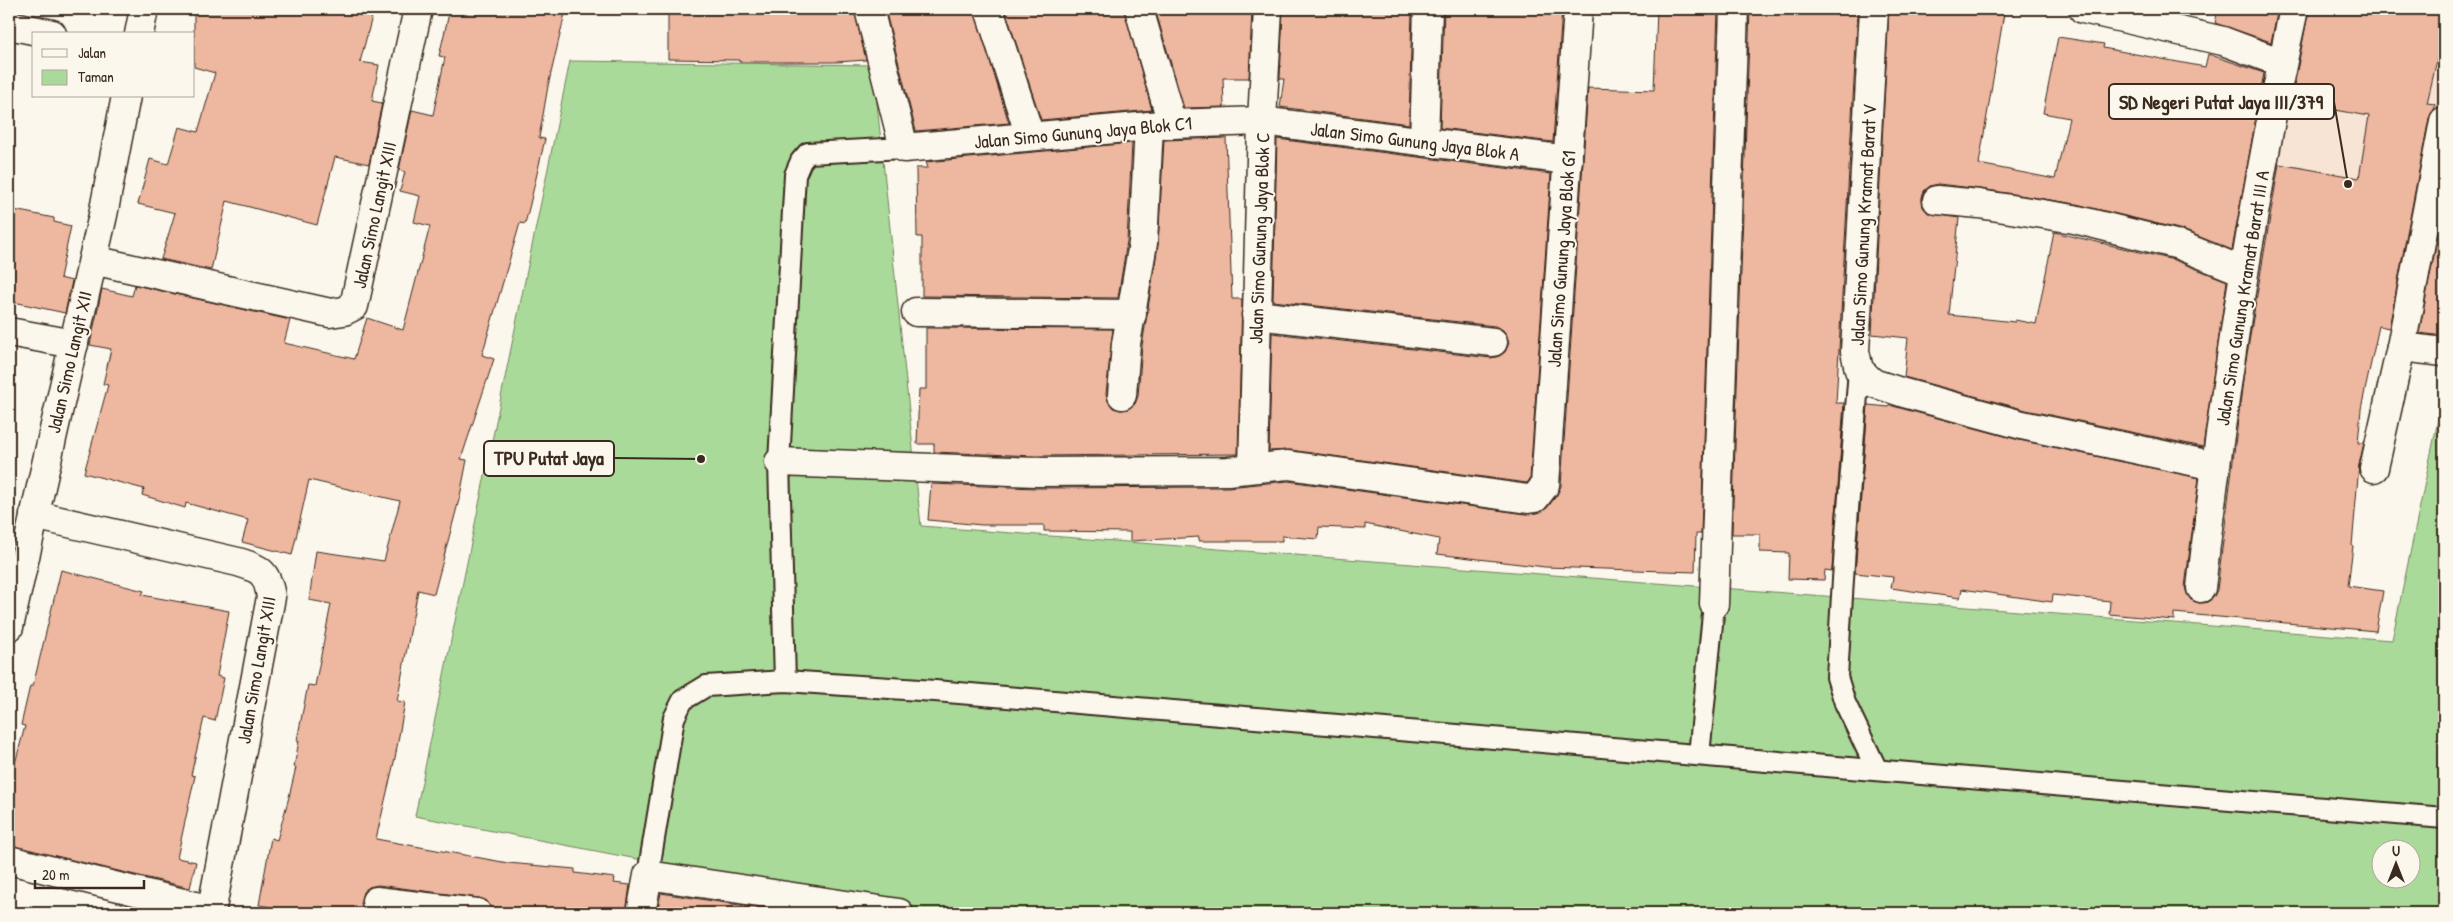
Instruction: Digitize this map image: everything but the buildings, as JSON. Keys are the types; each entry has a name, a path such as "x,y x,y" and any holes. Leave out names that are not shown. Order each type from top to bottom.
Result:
{"street":[{"path":"139,32 144,9"},
{"name":"Jalan Simo Langit XIII","path":"93,260 330,313 344,311 354,306 418,9"},
{"path":"869,9 904,148"},
{"path":"989,9 1030,136"},
{"path":"1122,394 1160,125 1139,9"},
{"name":"Jalan Simo Gunung Jaya Blok C","path":"1253,468 1262,121 1268,9"},
{"path":"1424,142 1428,9"},
{"name":"Jalan Simo Gunung Jaya Blok G1","path":"1253,468 1288,465 1528,499 1535,498 1545,485 1578,9"},
{"path":"1714,604 1734,9"},
{"name":"Jalan Simo Gunung Kramat Barat V","path":"1874,9 1855,351 1859,370 1873,382 1904,393 2022,424 2215,466"},
{"path":"2083,9 2223,42 2282,63"},
{"name":"Jalan Simo Gunung Kramat Barat III A","path":"2201,588 2215,466 2243,271 2294,9"},
{"path":"9,25 42,32"},
{"name":"Jalan Simo Langit XII","path":"9,627 93,260 126,98"},
{"name":"Jalan Simo Gunung Jaya Blok C1","path":"904,148 1160,125 1262,121"},
{"name":"Jalan Simo Gunung Jaya Blok A","path":"1262,121 1568,160"},
{"path":"2374,468 2401,347 2444,121"},
{"path":"1937,200 1979,204 2074,219 2179,245 2243,271"},
{"path":"916,312 1132,314"},
{"path":"1256,315 1493,342"},
{"path":"9,332 74,344"},
{"path":"2401,347 2444,352"},
{"path":"779,462 1036,472 1228,471 1253,468"},
{"name":"Jalan Simo Langit XIII","path":"34,515 238,562 257,568 268,579 271,596 211,912"},
{"path":"9,860 211,912"},
{"path":"641,913 648,875 790,905 899,913"},
{"path":"376,901 477,913"}],"lane":[{"path":"785,681 779,462 795,175 801,161 808,153 904,148"},
{"path":"1859,370 1844,557 1837,677 1845,703 1877,770"},
{"path":"1699,755 1714,604"},
{"path":"648,875 674,718 684,700 706,686 785,681 935,691 2444,818"}],"shaded area":[{"path":"2292,49 2444,75 2444,104 2408,285 2254,264"}],"green space":[{"path":"570,61 873,65 921,526 2392,640 2444,391 2444,913 916,913 415,816"}],"place":[{"name":"SD Negeri Putat Jaya III/379","path":"2348,184"},
{"name":"TPU Putat Jaya","path":"701,459"}]}
